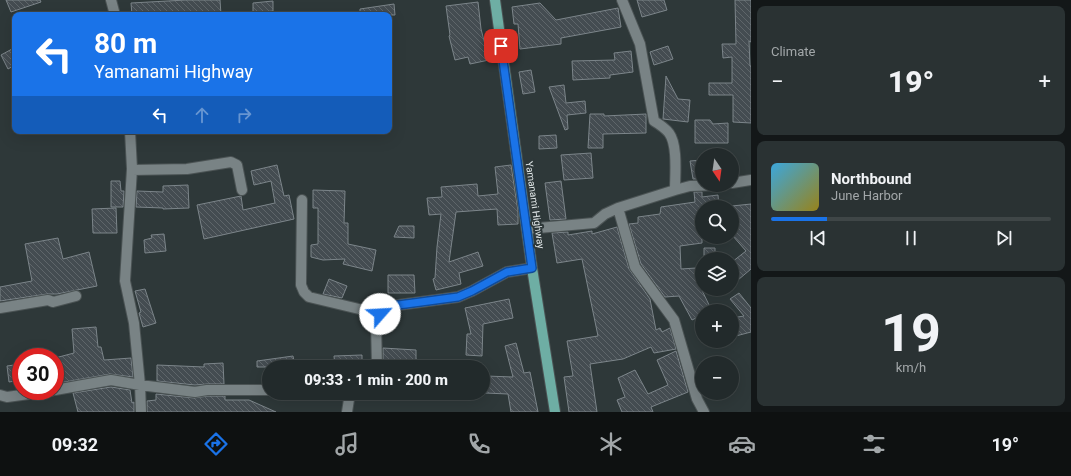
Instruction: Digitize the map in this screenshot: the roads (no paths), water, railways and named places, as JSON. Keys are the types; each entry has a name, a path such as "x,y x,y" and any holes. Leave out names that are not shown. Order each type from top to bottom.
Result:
{"main road":[{"name":"Yamanami Highway","path":"495,0 532,268 555,412"}],"street":[{"path":"112,0 114,12"},
{"path":"622,0 640,44 654,121 668,132 672,139 674,148 675,190"},
{"path":"130,134 132,170 125,281 134,323 141,412"},
{"path":"132,170 187,169 232,162 236,165 242,190"},
{"path":"739,182 751,180"},
{"path":"527,229 594,223 605,214 618,208 675,190 695,186"},
{"path":"302,200 301,284 304,292 309,297 380,314"},
{"path":"618,208 635,267 674,320 697,399 704,412"},
{"path":"377,360 376,323 380,314 391,306 458,297 507,272 532,268"},
{"path":"0,308 48,300 53,302 76,296"},
{"path":"64,388 112,380 196,392 262,390"},
{"path":"0,395 7,397 12,396"},
{"path":"346,412 349,400"}]}
